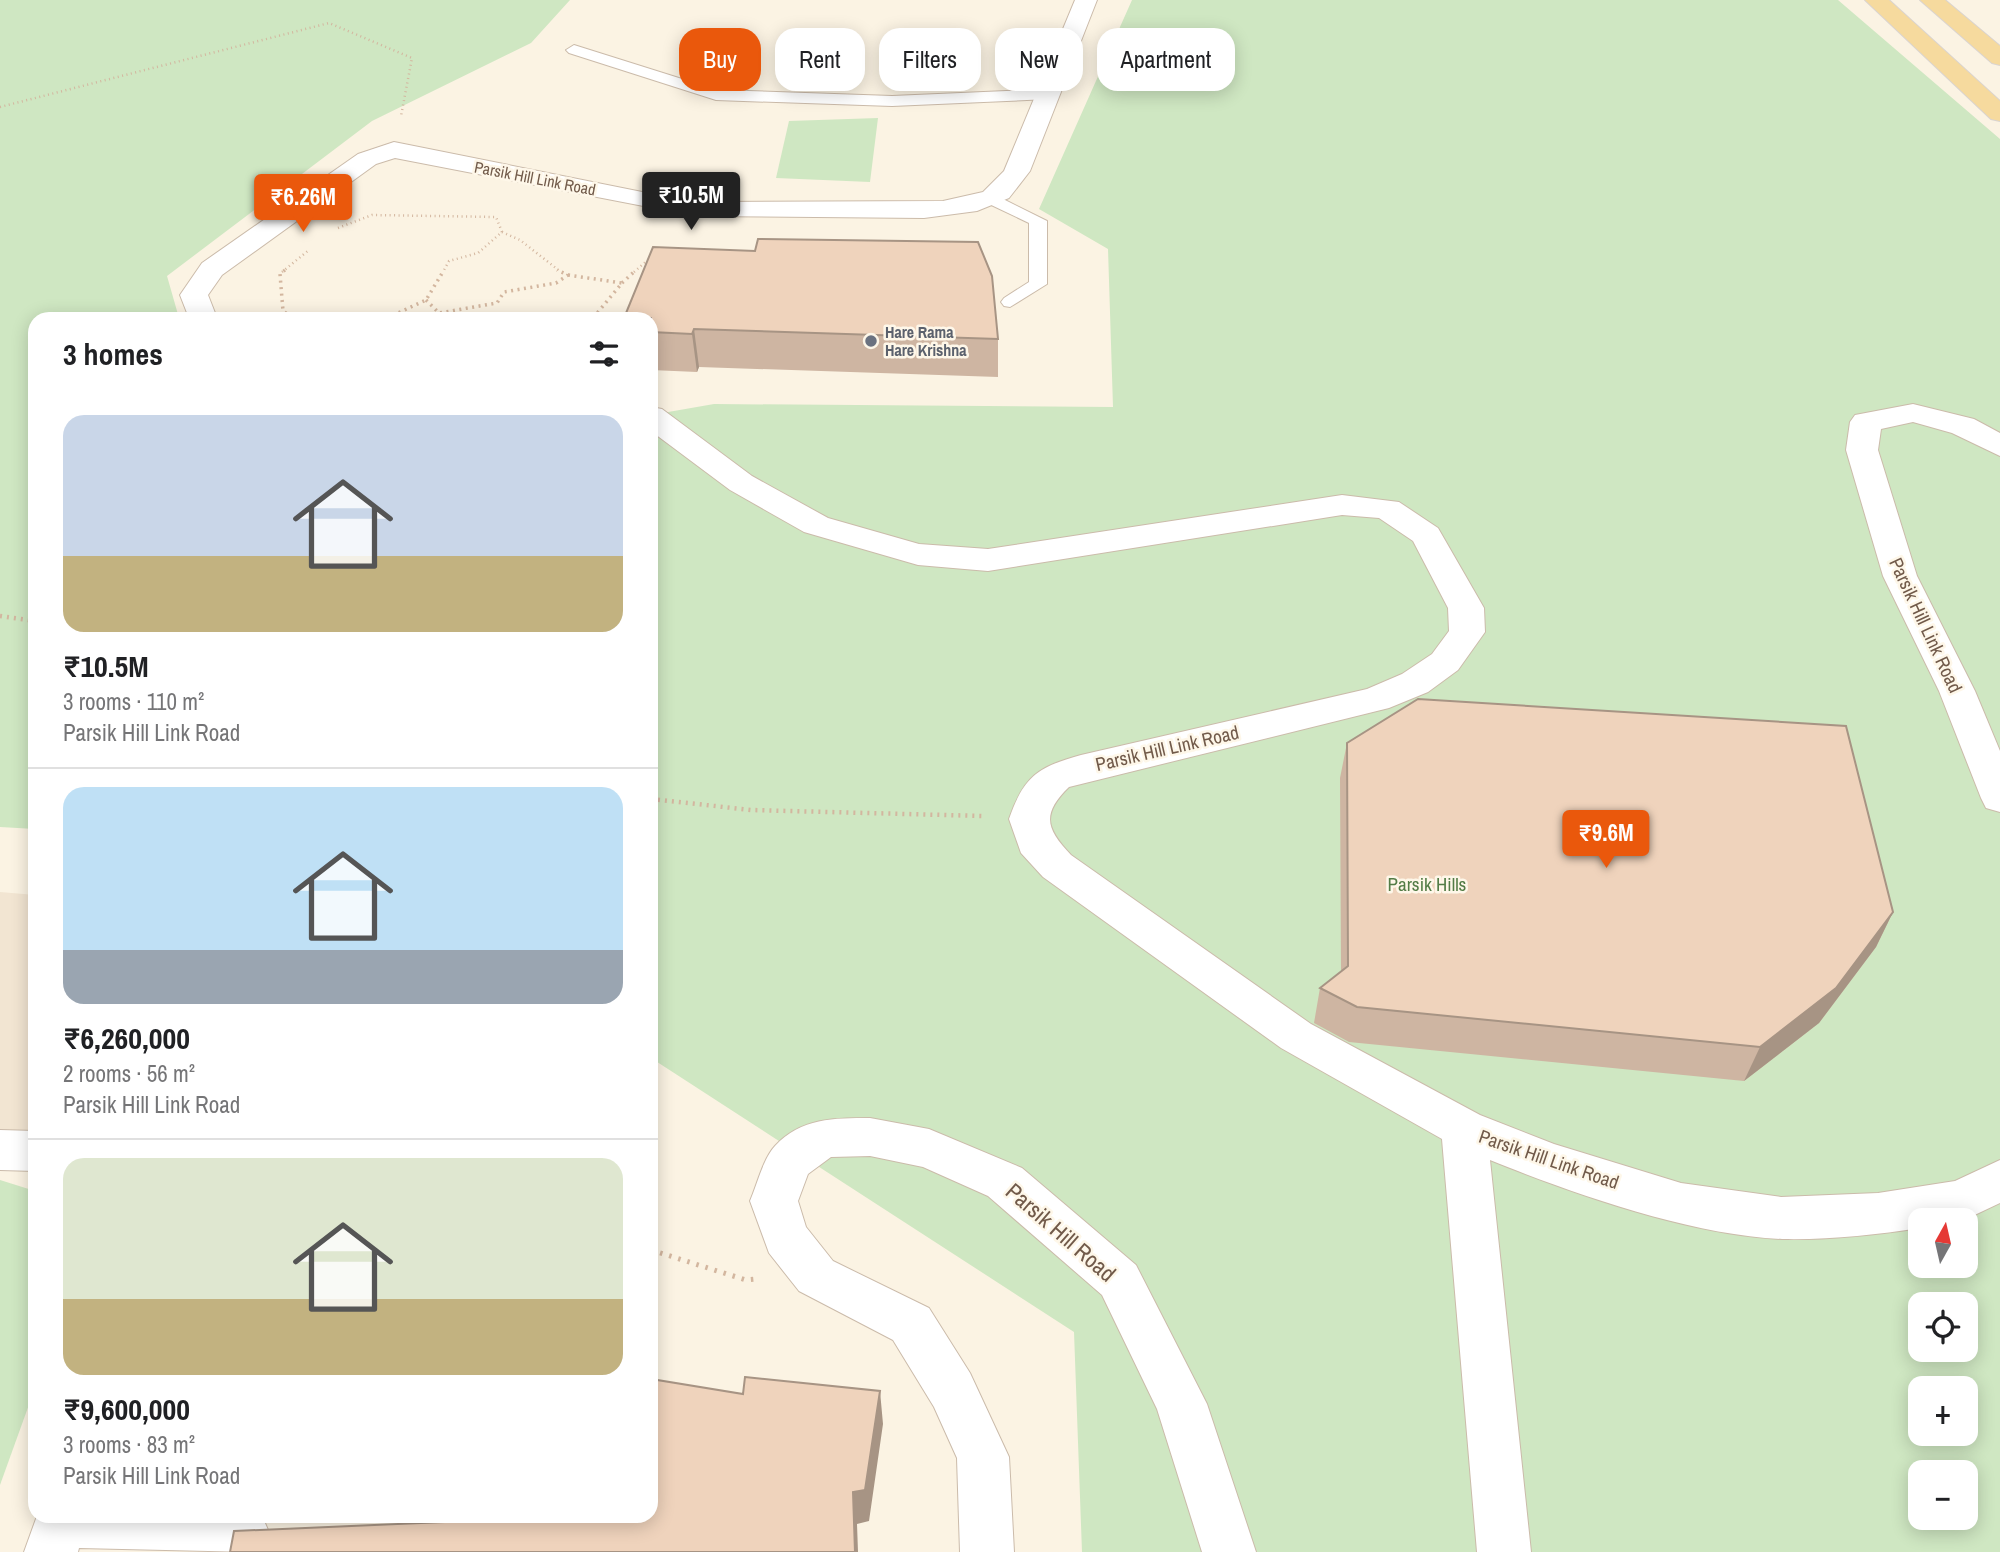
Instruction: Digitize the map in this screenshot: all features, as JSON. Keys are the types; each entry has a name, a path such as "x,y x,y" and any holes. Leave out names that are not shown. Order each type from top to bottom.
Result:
{"main road":[{"path":"1876,0 2000,114"},
{"path":"1931,0 2000,58"}],"street":[{"path":"991,198 1006,188 1017,171 1086,0"},
{"path":"201,312 194,295 212,269 367,159 394,149"},
{"name":"Parsik Hill Link Road","path":"394,149 696,208 925,209 964,205 991,198"},
{"name":"Parsik Hill Link Road","path":"2000,446 1963,426 1913,413 1867,422 1862,450 1900,576 1957,691 2000,798"},
{"name":"Parsik Hill Link Road","path":"658,421 741,483 816,525 918,554 988,560 1342,505 1387,509 1426,535 1466,608 1467,632 1445,662 1415,683 1376,699 1081,768 1055,777 1037,795 1029,819 1035,844 1057,866 1296,1036 1464,1129 1547,1162 1681,1203 1781,1218 1878,1214 1962,1200 2000,1180"},
{"path":"1464,1129 1504,1552"},
{"name":"Parsik Hill Road","path":"987,1552 983,1457 952,1390 911,1324 816,1276 786,1238 774,1201 790,1161 822,1138 870,1137 929,1149 1005,1182 1119,1280 1181,1404 1229,1552"},
{"path":"0,1150 28,1151"},
{"path":"59,1529 241,1530"}],"lane":[{"path":"575,50 716,95 892,101 1049,94"},
{"path":"991,198 1038,221 1038,284 1010,302"}],"path":[{"path":"0,107 329,23 412,58 394,149"},
{"path":"598,312 622,283 674,236 696,208"},
{"path":"334,230 372,215 442,215 496,218 502,232"},
{"path":"502,232 518,236 550,269 568,275 622,283"},
{"path":"400,312 426,300 449,261 478,253 502,232"},
{"path":"284,312 280,274 316,245"},
{"path":"448,312 497,303 504,292 556,283 568,275"},
{"path":"426,300 438,312"},
{"path":"0,616 28,620"},
{"path":"658,800 751,810 887,812 1029,819"},
{"path":"658,1252 746,1280 816,1276"}],"shaded area":[{"path":"0,892 28,894 28,1142 0,1141"}],"green space":[{"path":"0,0 570,0 531,43 372,121 167,276 177,312 28,312 28,829 0,827"},
{"name":"Parsik Hills","path":"1132,0 1838,0 2000,139 2000,1552 1082,1552 1074,1332 658,1063 658,414 714,404 1113,407 1108,249 1039,209 1097,79 1097,91 1235,91 1235,28 1120,28"},
{"path":"878,118 870,182 776,178 789,121"},
{"path":"0,1180 28,1189 28,1407 0,1485"}],"building":[{"path":"758,239 978,242 992,276 998,339 694,329 692,334 658,332 658,312 626,312 653,247 755,251"},
{"path":"1418,699 1846,726 1893,912 1836,988 1760,1047 1357,1007 1320,988 1348,966 1347,743"},
{"path":"745,1377 880,1391 865,1490 853,1492 855,1552 230,1552 234,1531 420,1523 658,1523 658,1380 743,1394"}],"place":[{"name":"Hare Rama Hare Krishna","path":"871,341"}]}
